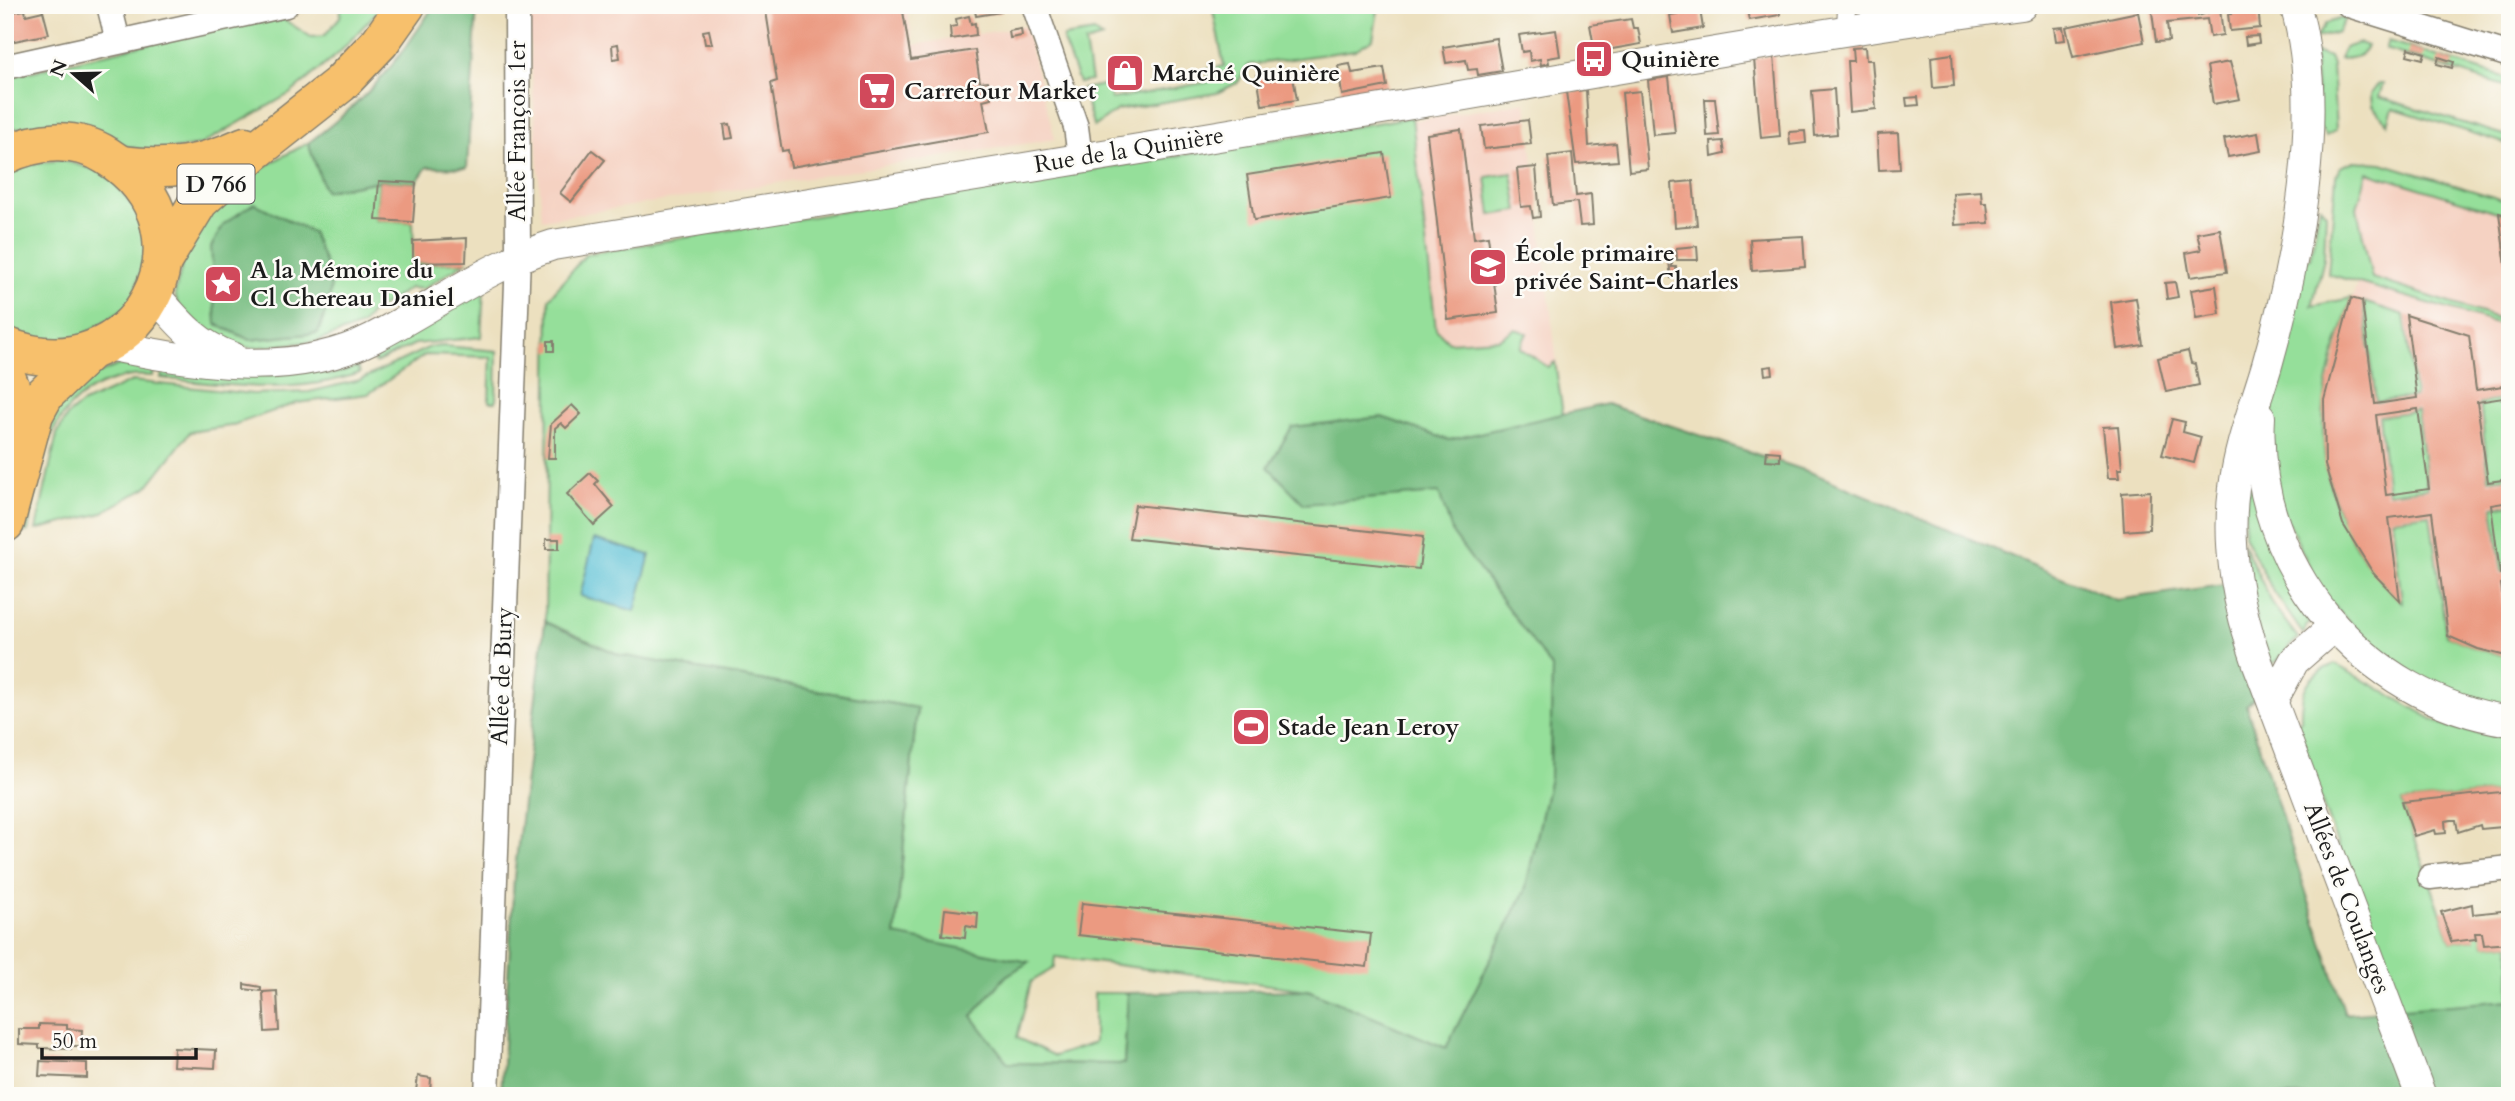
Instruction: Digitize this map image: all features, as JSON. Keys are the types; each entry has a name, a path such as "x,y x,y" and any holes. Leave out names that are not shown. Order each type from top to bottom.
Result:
{"main road":[{"name":"D 766","path":"8,508 34,414 45,394 142,315 158,277 199,201 340,84 380,42 406,5"},
{"name":"D 766","path":"5,155 38,144 60,142 82,145 121,165 150,169 206,163 288,125"},
{"path":"121,165 137,180 158,217 158,277"},
{"path":"5,346 32,356 60,358 97,349"},
{"name":"D 766","path":"5,374 11,389 13,422 8,508"}],"street":[{"path":"109,5 118,41"},
{"path":"5,67 286,5"},
{"name":"Allée François 1er","path":"517,5 518,256"},
{"path":"1034,5 1076,127 1080,157"},
{"name":"Rue de la Quinière","path":"97,349 212,363 302,361 344,351 375,337 518,256 553,245 1080,157 1846,17 2022,5"},
{"path":"2295,5 2304,46 2305,173 2267,364 2259,431 2260,457 2268,503 2283,548 2296,573 2334,626 2367,659 2417,692 2456,709 2510,721"},
{"path":"2349,5 2510,55"},
{"name":"Allée de Bury","path":"487,1096 518,256"},
{"name":"Rue de la Quinière","path":"158,277 179,324 208,348 231,357 260,363"},
{"name":"Allées de Coulanges","path":"2267,364 2239,456 2232,537 2237,593 2248,634 2421,1096"},
{"path":"2273,700 2294,661 2334,626"},
{"path":"2430,877 2510,868"}],"shaded area":[{"path":"527,5 906,5 914,45 1025,26 1055,139 542,220"},
{"name":"École primaire privée Saint-Charles","path":"1526,102 1563,414 1448,430 1412,121"},
{"path":"2367,172 2510,216 2510,657 2478,649 2448,636 2387,588 2352,541 2329,486 2323,443 2324,400 2365,254 2357,208"}],"green space":[{"path":"342,5 383,5 339,53 291,93 200,145 152,152 46,128 5,128 5,78 274,13 311,37 324,36 340,17"},
{"path":"434,5 477,5 467,168 427,167 416,183 379,181 325,191 308,143 347,112 378,81 406,47"},
{"path":"1212,5 1379,5 1373,39 1355,50 1249,65 1237,83 1217,93 1117,110 1094,127 1082,89 1109,84 1111,99 1209,82 1208,69 1224,66"},
{"path":"2346,17 2338,32 2315,39 2326,23"},
{"path":"1094,32 1102,38 1085,43 1091,81 1079,83 1063,41 1064,37"},
{"path":"2388,41 2510,79 2510,88 2385,49"},
{"path":"2359,43 2367,46 2362,53 2356,57 2339,59 2344,48"},
{"path":"2314,52 2329,57 2332,65 2336,130 2326,136 2319,127"},
{"path":"2379,83 2383,83 2379,97 2510,137 2510,145 2393,108 2388,124 2372,106 2371,94"},
{"path":"1412,117 1436,329 1449,342 1499,339 1515,329 1527,333 1520,348 1548,367 1555,362 1563,414 1449,440 1453,534 1552,668 1550,778 1525,891 1446,1048 1308,990 1055,957 1054,968 1031,982 1017,1038 1055,1056 1094,1043 1094,993 1128,993 1124,1064 1008,1063 971,1016 1006,976 1028,962 895,936 917,708 620,655 545,622 549,298 586,254"},
{"path":"308,143 325,191 379,181 376,220 413,222 414,264 466,262 423,289 410,288 370,314 362,325 318,341 250,348 213,340 179,311 175,293 191,231 232,183","holes":["216,324 318,333 250,340"]},
{"path":"62,160 99,171 114,182 138,213 147,250 131,305 67,345 5,331 5,175 24,165"},
{"path":"2354,161 2382,163 2510,202 2510,216 2367,172 2357,208 2372,278 2510,322 2510,327 2328,274 2336,176 2340,167"},
{"path":"1512,173 1518,211 1491,215 1486,177"},
{"path":"254,203 312,232 330,282 328,302 318,333 250,340 216,324 211,247 224,224"},
{"path":"2320,206 2326,213 2324,259 2312,306 2351,298 2329,372 2323,426 2325,455 2338,509 2364,559 2402,602 2392,519 2430,514 2446,635 2478,649 2510,657 2510,710 2473,704 2396,667 2324,597 2278,501 2270,412 2275,375 2300,264 2310,258"},
{"path":"484,289 481,337 415,344 375,363 373,361 381,348"},
{"path":"2364,302 2404,315 2415,397 2376,402"},
{"path":"430,347 497,351 496,402 489,402 491,357 425,355 368,394 297,403 230,426 190,432 147,487 99,514 36,530 57,434 67,416 81,404 132,381 253,394 309,392 360,380"},
{"path":"119,365 155,365 153,376 127,377 101,385 82,396 67,410 47,447 28,531 15,535 34,434 68,386"},
{"path":"163,367 316,370 330,375 357,367 360,373 311,384 261,387 161,378"},
{"path":"2510,399 2510,477 2489,479 2480,403"},
{"path":"1606,404 1810,472 2116,600 2231,584 2264,691 2246,705 2345,1014 2510,1000 2510,1096 501,1096 514,877 545,622 620,655 917,708 895,935 1029,962 1006,976 972,1016 1008,1063 1124,1064 1128,993 1308,990 1446,1048 1525,891 1550,778 1552,668 1453,534 1439,493 1304,504 1268,467 1292,427 1382,417 1449,440"},
{"path":"2417,411 2427,488 2388,493 2379,416"},
{"path":"2247,483 2253,485 2310,614 2310,622 2303,634 2272,589 2244,535"},
{"path":"2510,504 2510,571 2502,572 2493,507"},
{"path":"2243,543 2273,605 2298,638 2275,663 2263,659"},
{"path":"2335,664 2447,727 2510,738 2510,791 2402,802 2451,942 2475,939 2475,933 2482,933 2484,945 2510,943 2510,1000 2399,1010 2292,722 2301,721 2302,701 2311,679"}],"water":[{"path":"594,539 650,555 635,611 580,596"}],"building":[{"name":"Carrefour Market","path":"765,5 902,5 911,60 975,50 980,82 988,81 991,98 983,100 989,132 791,167 788,150 782,151 771,83 777,81"},
{"path":"974,5 999,5 1001,12 976,16"},
{"path":"1746,5 1779,5 1780,15 1749,20"},
{"path":"2151,5 2197,5 2198,16 2220,9 2223,35 2210,37 2207,19 2167,23 2169,41 2156,42"},
{"path":"2231,5 2258,5 2260,28 2230,31 2228,14 2232,14"},
{"path":"25,10 26,15 43,11 49,34 5,43 5,19 13,17 12,12"},
{"path":"1700,10 1703,28 1673,33 1670,15"},
{"path":"2138,12 2144,42 2073,57 2066,27"},
{"path":"969,16 971,24 975,23 976,35 951,39 950,27 957,26 956,19"},
{"path":"1631,19 1633,28 1638,28 1641,44 1595,52 1590,25"},
{"path":"2063,27 2065,40 2056,41 2054,28"},
{"path":"1021,29 1022,36 1010,38 1009,31"},
{"path":"709,30 712,44 705,44 703,31"},
{"path":"1556,30 1560,56 1548,58 1549,63 1541,65 1540,59 1530,61 1529,51 1522,52 1519,35"},
{"path":"2258,36 2259,43 2246,45 2245,37"},
{"path":"1496,38 1502,71 1478,75 1477,69 1468,70 1466,60 1446,63 1443,47"},
{"path":"618,44 620,58 613,59 612,45"},
{"path":"1865,47 1866,60 1872,60 1876,109 1850,112 1847,61 1853,61 1852,48"},
{"path":"2409,48 2425,53 2423,59 2407,55"},
{"path":"1952,54 1954,86 1933,88 1931,57"},
{"path":"1774,55 1780,136 1761,138 1754,59"},
{"path":"2439,57 2454,62 2452,68 2437,64"},
{"path":"2230,62 2240,99 2213,104 2207,66"},
{"path":"1350,64 1352,73 1384,68 1387,86 1342,95 1338,66"},
{"path":"1268,73 1269,80 1293,76 1297,100 1262,105 1257,75"},
{"path":"1669,77 1675,133 1653,135 1648,80"},
{"path":"1834,89 1837,134 1815,136 1812,91"},
{"path":"1586,90 1589,146 1616,143 1618,161 1576,164 1566,92"},
{"path":"1640,91 1648,169 1629,171 1622,93"},
{"path":"1918,97 1919,105 1907,106 1906,98"},
{"path":"1705,99 1715,99 1719,135 1707,136"},
{"path":"1528,120 1531,144 1484,149 1481,126"},
{"path":"730,124 733,138 726,139 724,125"},
{"path":"1461,129 1474,238 1488,236 1498,313 1448,320 1427,134"},
{"path":"1805,131 1806,143 1790,145 1789,132"},
{"path":"1898,133 1900,169 1879,170 1877,134"},
{"path":"2258,133 2261,151 2228,157 2224,139"},
{"path":"1723,141 1725,154 1712,157 1711,142"},
{"path":"592,150 605,160 571,202 560,193"},
{"path":"1384,153 1391,198 1254,220 1247,175"},
{"path":"1572,153 1576,196 1591,194 1593,225 1580,226 1577,202 1553,205 1548,156"},
{"path":"1536,167 1540,217 1533,218 1531,206 1521,207 1517,169"},
{"path":"379,181 416,183 413,222 376,220"},
{"path":"1693,181 1697,225 1675,227 1672,183"},
{"path":"1981,191 1982,203 1987,203 1989,223 1955,225 1953,193"},
{"path":"2499,213 2510,216 2510,282 2508,282"},
{"path":"2220,229 2227,272 2190,277 2186,253 2201,250 2197,233"},
{"path":"1803,236 1805,267 1752,271 1750,239"},
{"path":"467,238 466,262 413,263 413,241"},
{"path":"1697,246 1698,260 1677,260 1676,248"},
{"path":"1669,261 1672,261 1672,267 1676,267 1677,278 1671,278"},
{"path":"2175,282 2178,297 2167,299 2165,283"},
{"path":"2216,286 2220,314 2196,318 2191,290"},
{"path":"2136,298 2143,345 2117,349 2111,302"},
{"path":"2351,298 2362,301 2375,404 2417,398 2406,315 2469,335 2476,390 2510,385 2510,397 2477,402 2488,482 2510,479 2510,502 2491,505 2500,574 2510,573 2510,583 2501,584 2510,657 2478,649 2448,636 2432,512 2389,518 2400,601 2373,573 2343,524 2325,465 2324,400","holes":["2418,409 2429,489 2386,495 2376,415"]},
{"path":"548,341 554,341 554,351 548,351"},
{"path":"2188,351 2191,363 2195,364 2199,385 2166,392 2158,358"},
{"path":"1772,366 1773,374 1765,375 1764,367"},
{"path":"572,405 581,414 566,428 561,423 555,428 555,458 548,458 551,424"},
{"path":"2172,419 2185,422 2183,432 2201,437 2194,463 2162,455"},
{"path":"2118,426 2122,469 2118,469 2119,478 2108,478 2103,427"},
{"path":"1767,451 1780,452 1780,461 1766,460"},
{"path":"590,473 598,481 595,484 614,507 594,525 567,494"},
{"path":"2150,491 2149,529 2124,531 2122,493"},
{"path":"1135,505 1423,537 1419,569 1129,538"},
{"path":"546,539 559,539 559,549 546,549"},
{"path":"2510,791 2510,822 2501,823 2502,827 2481,829 2480,825 2458,832 2456,820 2451,820 2445,821 2446,833 2436,834 2435,830 2414,836 2402,802"},
{"path":"1082,903 1371,934 1367,967 1078,935"},
{"path":"2472,904 2473,914 2510,910 2510,943 2484,945 2482,933 2475,933 2476,939 2451,942 2441,912"},
{"path":"945,909 978,913 977,928 966,926 965,938 942,935"},
{"path":"244,984 261,987 261,991 244,989"},
{"path":"277,991 279,1031 265,1032 263,992"},
{"path":"39,1024 67,1025 67,1029 82,1030 81,1046 71,1046 71,1049 39,1048 39,1045 19,1044 19,1029 39,1029"},
{"path":"174,1048 216,1050 215,1068 173,1066"},
{"path":"40,1061 87,1063 87,1078 39,1076"},
{"path":"418,1076 431,1078 430,1093 416,1091"}],"place":[{"name":"Quinière","path":"1594,59"},
{"name":"Marché Quinière","path":"1125,73"},
{"name":"Carrefour Market","path":"877,91"},
{"name":"École primaire privée Saint-Charles","path":"1488,267"},
{"name":"A la Mémoire du Cl Chereau Daniel","path":"223,284"},
{"name":"Stade Jean Leroy","path":"1251,727"}]}
